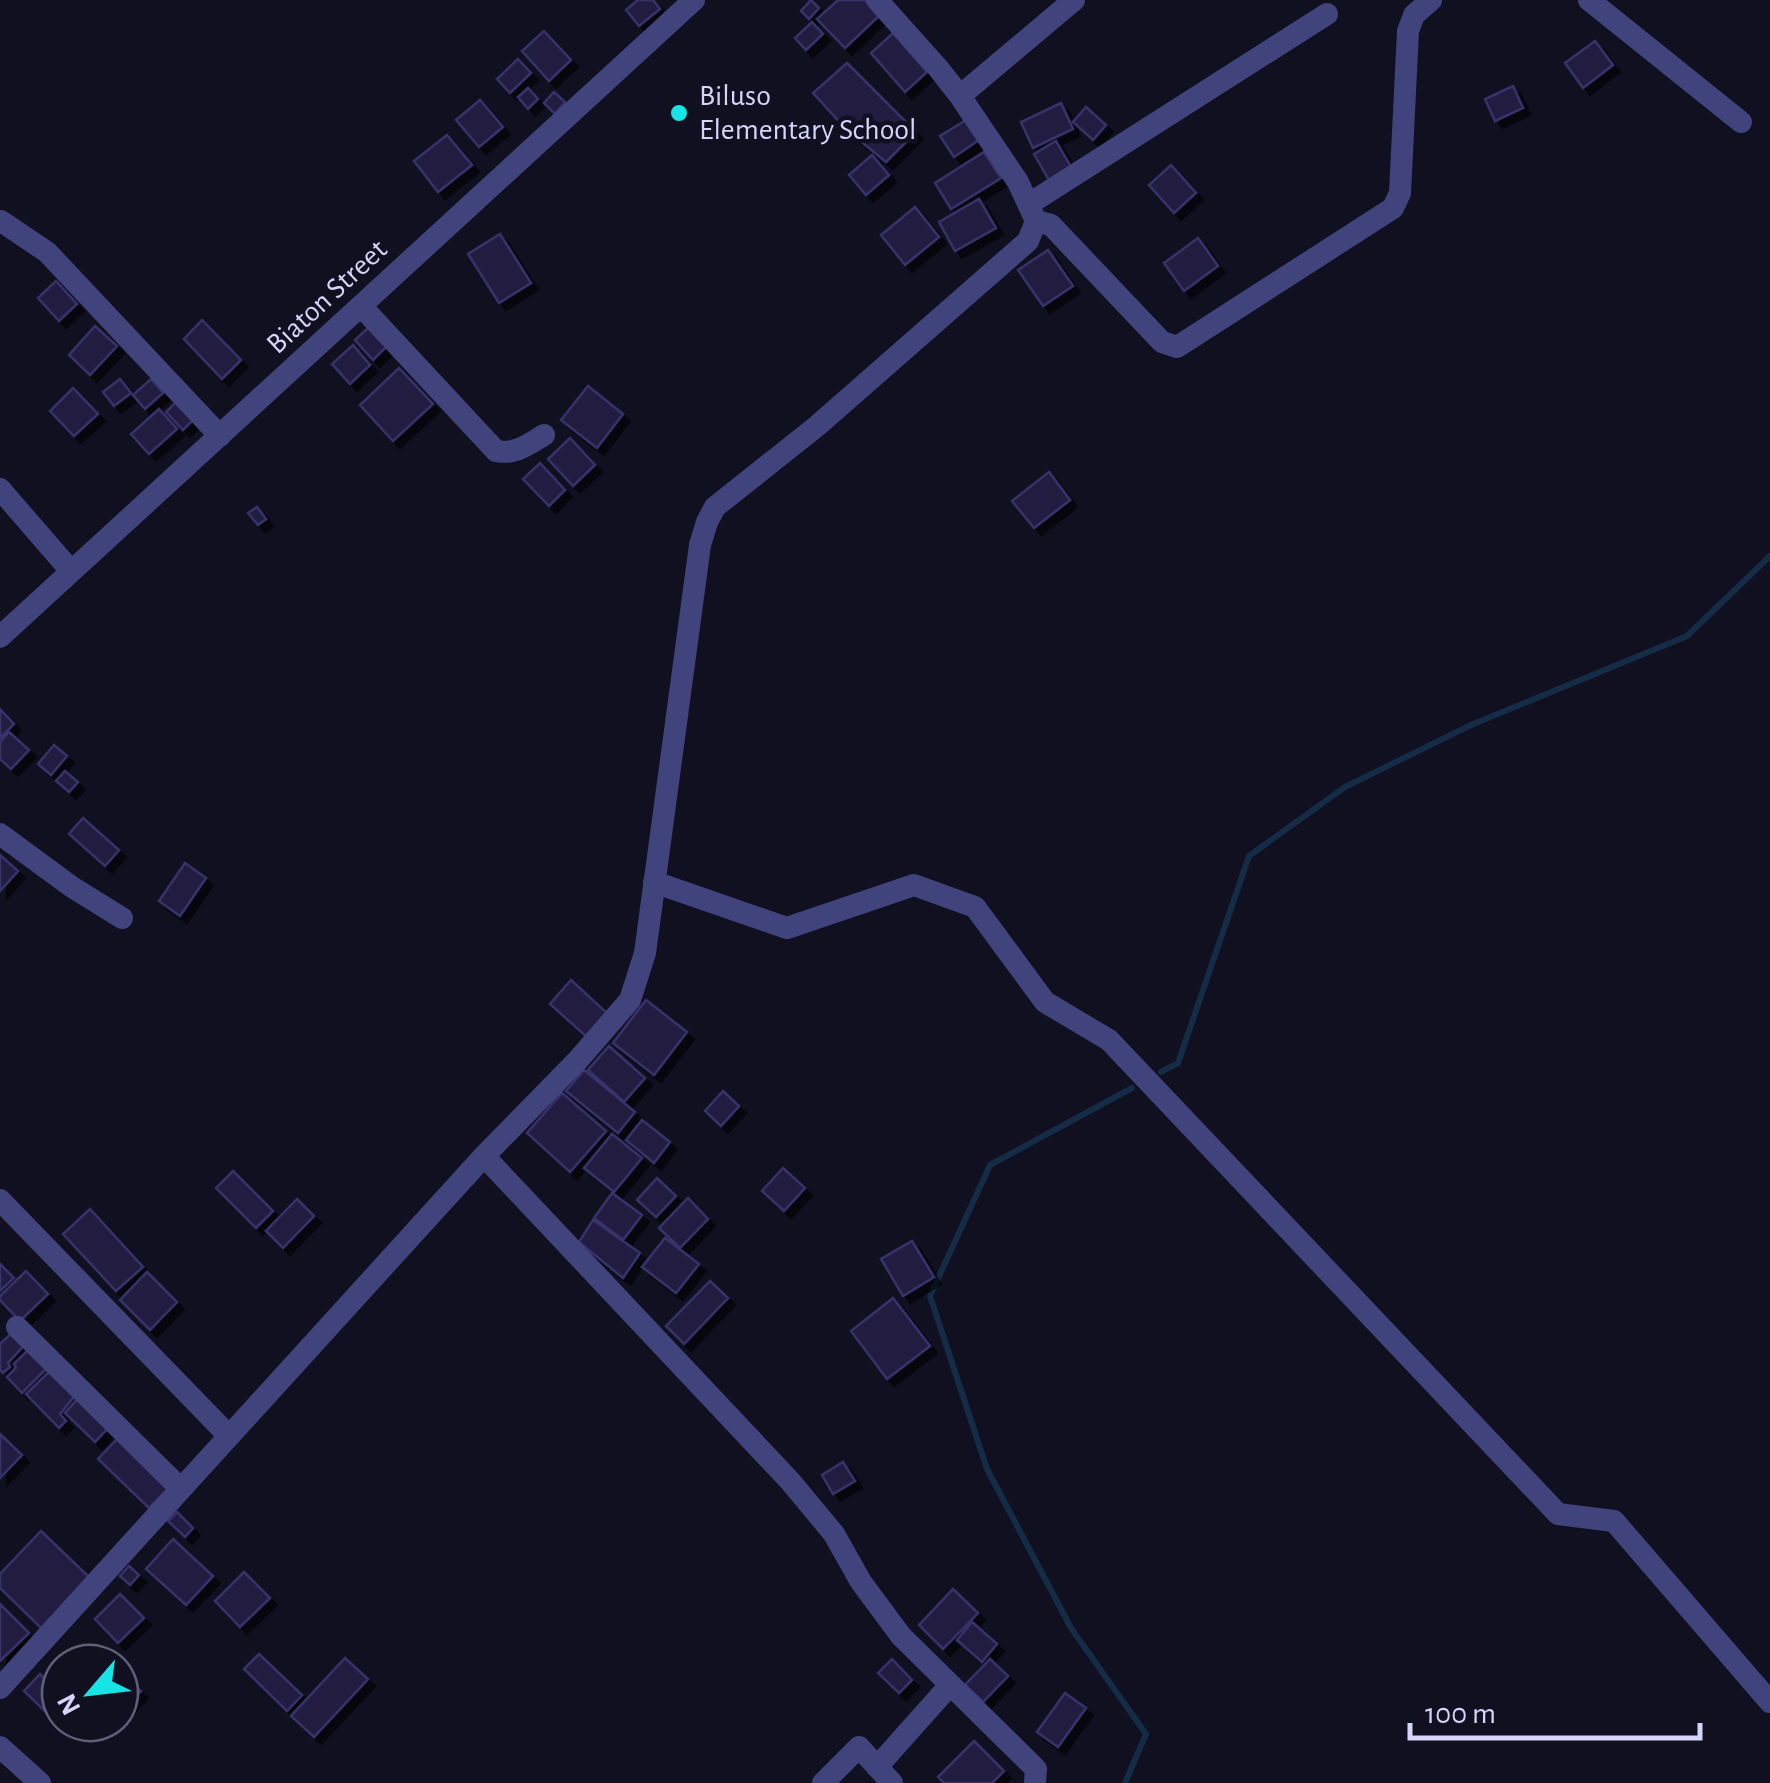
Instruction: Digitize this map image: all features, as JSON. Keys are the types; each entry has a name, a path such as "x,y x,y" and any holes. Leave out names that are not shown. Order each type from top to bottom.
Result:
{"street":[{"name":"Biaton Street","path":"0,637 694,0"},
{"path":"0,1688 630,1000 644,953 700,546 707,522 716,508 817,426 1028,241 1032,213 1018,182 960,96 876,0"},
{"path":"960,96 1074,0"},
{"path":"1032,213 1051,225 1162,342 1177,347 1392,208 1400,192 1408,31 1414,15 1431,0"},
{"path":"1590,0 1741,122"},
{"path":"1032,213 1327,14"},
{"path":"1,221 47,252 220,436"},
{"path":"361,306 496,451 520,449 544,435"},
{"path":"0,489 71,570"},
{"path":"0,834 122,918"},
{"path":"654,882 787,928 914,885 975,906 1045,1002 1109,1040 1558,1514 1614,1521 1770,1702"},
{"path":"484,1156 790,1481 834,1534 861,1582 901,1636 1036,1769 1035,1783"},
{"path":"0,1200 229,1436"},
{"path":"17,1327 180,1489"},
{"path":"823,1783 859,1747 885,1775 950,1685"},
{"path":"0,1748 40,1783"}],"building":[{"path":"638,0 653,0 660,9 639,26 626,10"},
{"path":"811,0 819,8 809,19 801,11"},
{"path":"838,0 865,0 880,15 845,48 817,19"},
{"path":"812,22 823,34 806,50 795,38"},
{"path":"544,31 571,60 549,81 522,51"},
{"path":"893,33 927,72 905,92 871,53"},
{"path":"1595,41 1613,65 1583,88 1565,63"},
{"path":"518,59 531,73 510,93 497,79"},
{"path":"847,63 916,132 886,162 846,129 813,93"},
{"path":"1513,86 1523,108 1495,121 1485,99"},
{"path":"528,88 538,99 528,109 518,97"},
{"path":"554,92 565,102 555,114 544,103"},
{"path":"480,100 503,127 479,147 456,120"},
{"path":"1061,103 1073,129 1033,148 1021,122"},
{"path":"1086,107 1106,125 1093,140 1073,122"},
{"path":"966,120 979,140 954,157 940,136"},
{"path":"447,135 472,165 438,192 414,161"},
{"path":"1056,141 1071,167 1049,180 1034,154"},
{"path":"984,152 1001,178 951,209 935,183"},
{"path":"872,155 889,175 866,195 849,175"},
{"path":"1171,165 1196,193 1174,213 1149,185"},
{"path":"979,199 996,228 955,251 939,222"},
{"path":"915,207 939,237 905,265 881,235"},
{"path":"500,234 531,283 499,303 468,254"},
{"path":"1198,238 1218,266 1184,291 1164,263"},
{"path":"1048,250 1073,286 1043,306 1018,270"},
{"path":"56,281 77,304 59,321 38,298"},
{"path":"202,320 241,360 222,379 184,339"},
{"path":"95,326 117,346 90,375 69,355"},
{"path":"369,327 387,346 373,360 355,340"},
{"path":"353,345 370,365 350,384 332,364"},
{"path":"399,368 433,404 393,441 360,405"},
{"path":"120,379 131,393 114,406 103,392"},
{"path":"151,379 163,393 145,409 133,395"},
{"path":"588,386 623,414 597,448 561,420"},
{"path":"73,388 98,414 74,436 50,411"},
{"path":"178,400 195,418 183,430 166,412"},
{"path":"159,409 177,429 149,454 131,434"},
{"path":"570,438 595,465 573,486 548,459"},
{"path":"540,463 565,490 549,506 523,479"},
{"path":"1049,472 1070,500 1034,528 1012,501"},
{"path":"257,507 266,519 258,525 248,513"},
{"path":"0,709 14,724 0,738"},
{"path":"9,732 29,750 11,769 0,759 0,742"},
{"path":"54,745 67,756 51,775 38,764"},
{"path":"65,771 78,782 69,792 56,781"},
{"path":"83,818 119,850 105,866 69,834"},
{"path":"0,855 18,871 0,891"},
{"path":"185,863 206,878 180,916 159,901"},
{"path":"571,980 609,1015 588,1038 550,1004"},
{"path":"646,1000 687,1032 654,1075 613,1043"},
{"path":"609,1046 645,1078 624,1102 588,1070"},
{"path":"584,1070 635,1112 618,1133 566,1091"},
{"path":"723,1091 739,1106 721,1126 705,1111"},
{"path":"562,1093 606,1131 570,1172 527,1133"},
{"path":"642,1120 670,1142 654,1163 626,1140"},
{"path":"612,1134 642,1158 614,1192 584,1168"},
{"path":"783,1168 805,1188 784,1211 762,1191"},
{"path":"233,1171 273,1211 256,1228 216,1188"},
{"path":"657,1178 676,1196 656,1217 637,1200"},
{"path":"612,1193 642,1215 623,1240 594,1218"},
{"path":"688,1198 708,1219 680,1248 659,1228"},
{"path":"297,1199 314,1216 283,1248 266,1231"},
{"path":"90,1209 143,1267 116,1291 63,1234"},
{"path":"593,1220 640,1253 623,1278 579,1242"},
{"path":"665,1238 699,1264 676,1293 642,1267"},
{"path":"912,1241 934,1277 903,1296 881,1259"},
{"path":"0,1264 14,1278 0,1291"},
{"path":"26,1271 48,1294 20,1321 0,1296"},
{"path":"147,1272 177,1302 150,1330 120,1300"},
{"path":"710,1281 728,1298 684,1344 666,1326"},
{"path":"893,1298 930,1346 887,1379 851,1331"},
{"path":"16,1329 28,1341 3,1373 0,1344"},
{"path":"33,1345 51,1364 22,1393 7,1377"},
{"path":"54,1367 78,1392 60,1414 66,1421 59,1428 26,1394"},
{"path":"80,1396 110,1426 95,1442 65,1413"},
{"path":"0,1434 22,1455 0,1478"},
{"path":"119,1437 170,1487 149,1508 98,1459"},
{"path":"843,1462 855,1481 833,1494 822,1475"},
{"path":"177,1512 193,1528 185,1537 168,1521"},
{"path":"41,1531 89,1577 41,1628 0,1588 0,1574"},
{"path":"173,1539 213,1576 186,1605 146,1569"},
{"path":"129,1566 139,1575 130,1585 120,1576"},
{"path":"244,1572 270,1598 240,1627 215,1601"},
{"path":"953,1589 978,1613 943,1649 919,1625"},
{"path":"120,1594 144,1618 118,1643 95,1619"},
{"path":"0,1604 29,1633 0,1661"},
{"path":"972,1622 997,1644 982,1662 957,1640"},
{"path":"259,1654 302,1695 287,1711 244,1669"},
{"path":"345,1658 368,1679 314,1737 291,1716"},
{"path":"892,1659 912,1680 899,1693 878,1673"},
{"path":"990,1659 1008,1676 983,1702 965,1685"},
{"path":"40,1674 40,1706 24,1691"},
{"path":"1065,1693 1086,1708 1058,1747 1037,1732"},
{"path":"974,1741 1004,1771 992,1783 944,1783 938,1777"}],"waterway":[{"path":"1161,1072 1178,1063 1249,856 1345,787 1471,725 1687,636 1770,556"},
{"path":"1125,1783 1146,1734 1071,1628 987,1469 930,1296 990,1165 1132,1088"}],"place":[{"name":"Biluso Elementary School","path":"679,113"}]}
